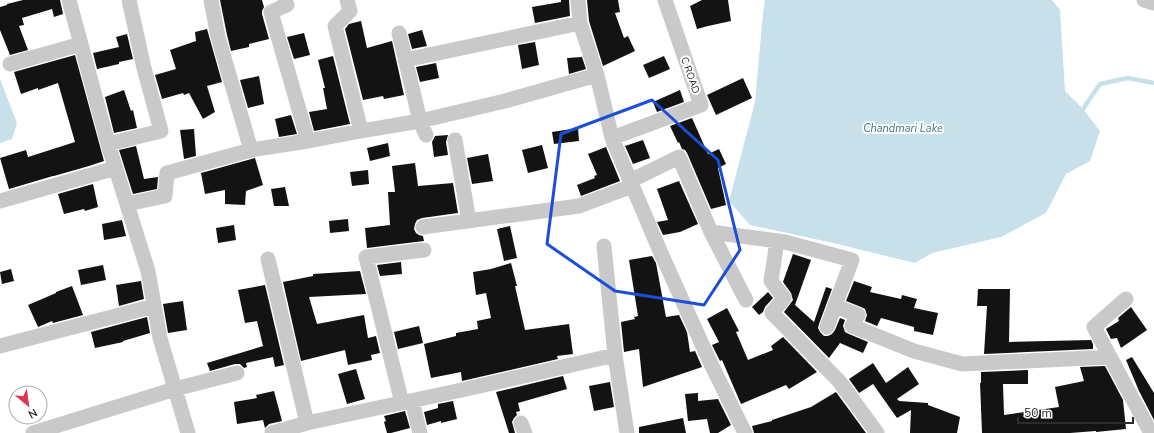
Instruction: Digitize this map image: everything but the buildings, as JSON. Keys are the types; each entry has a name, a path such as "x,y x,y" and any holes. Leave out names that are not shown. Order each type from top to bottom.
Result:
{"street":[{"path":"68,0 108,144 148,271 160,338 188,433"},
{"path":"108,144 160,131 129,0"},
{"path":"211,0 218,37 251,150"},
{"path":"285,0 286,5 271,12 308,141"},
{"path":"347,0 350,11 335,26 361,130"},
{"path":"578,0 580,23 597,75 612,138 660,251 711,364 745,433"},
{"name":"C ROAD","path":"612,138 701,105 665,0"},
{"path":"1144,0 1154,3"},
{"path":"405,60 580,23"},
{"path":"399,33 420,120 426,135"},
{"path":"10,64 81,44"},
{"path":"127,204 165,196 167,173 251,150 420,120 505,100 597,75"},
{"path":"455,140 469,221"},
{"path":"423,227 579,206 631,183 679,157 712,232 746,300"},
{"path":"0,201 116,168"},
{"path":"712,232 785,242 852,260 827,327"},
{"path":"777,241 770,281 784,298 772,313 839,380 877,433"},
{"path":"604,246 615,355 627,433"},
{"path":"420,433 407,402 366,257 424,250"},
{"path":"268,259 307,424"},
{"path":"1126,299 1094,327 1151,433"},
{"path":"0,346 154,306"},
{"path":"835,306 858,315 852,326 914,351 962,364 1110,357"},
{"path":"272,433 615,355"},
{"path":"33,433 176,389 237,373"}],"highlighted area":[{"path":"652,100 718,160 740,250 704,305 615,291 547,244 561,134"}],"water":[{"name":"Chandmari Lake","path":"765,0 1052,0 1060,10 1065,91 1083,109 1100,131 1090,161 1066,174 1046,213 1001,237 932,253 915,263 750,225 729,201 755,102"},
{"path":"0,79 17,123 12,139 0,143"}],"waterway":[{"path":"1083,109 1100,84 1128,78 1154,83"}]}
